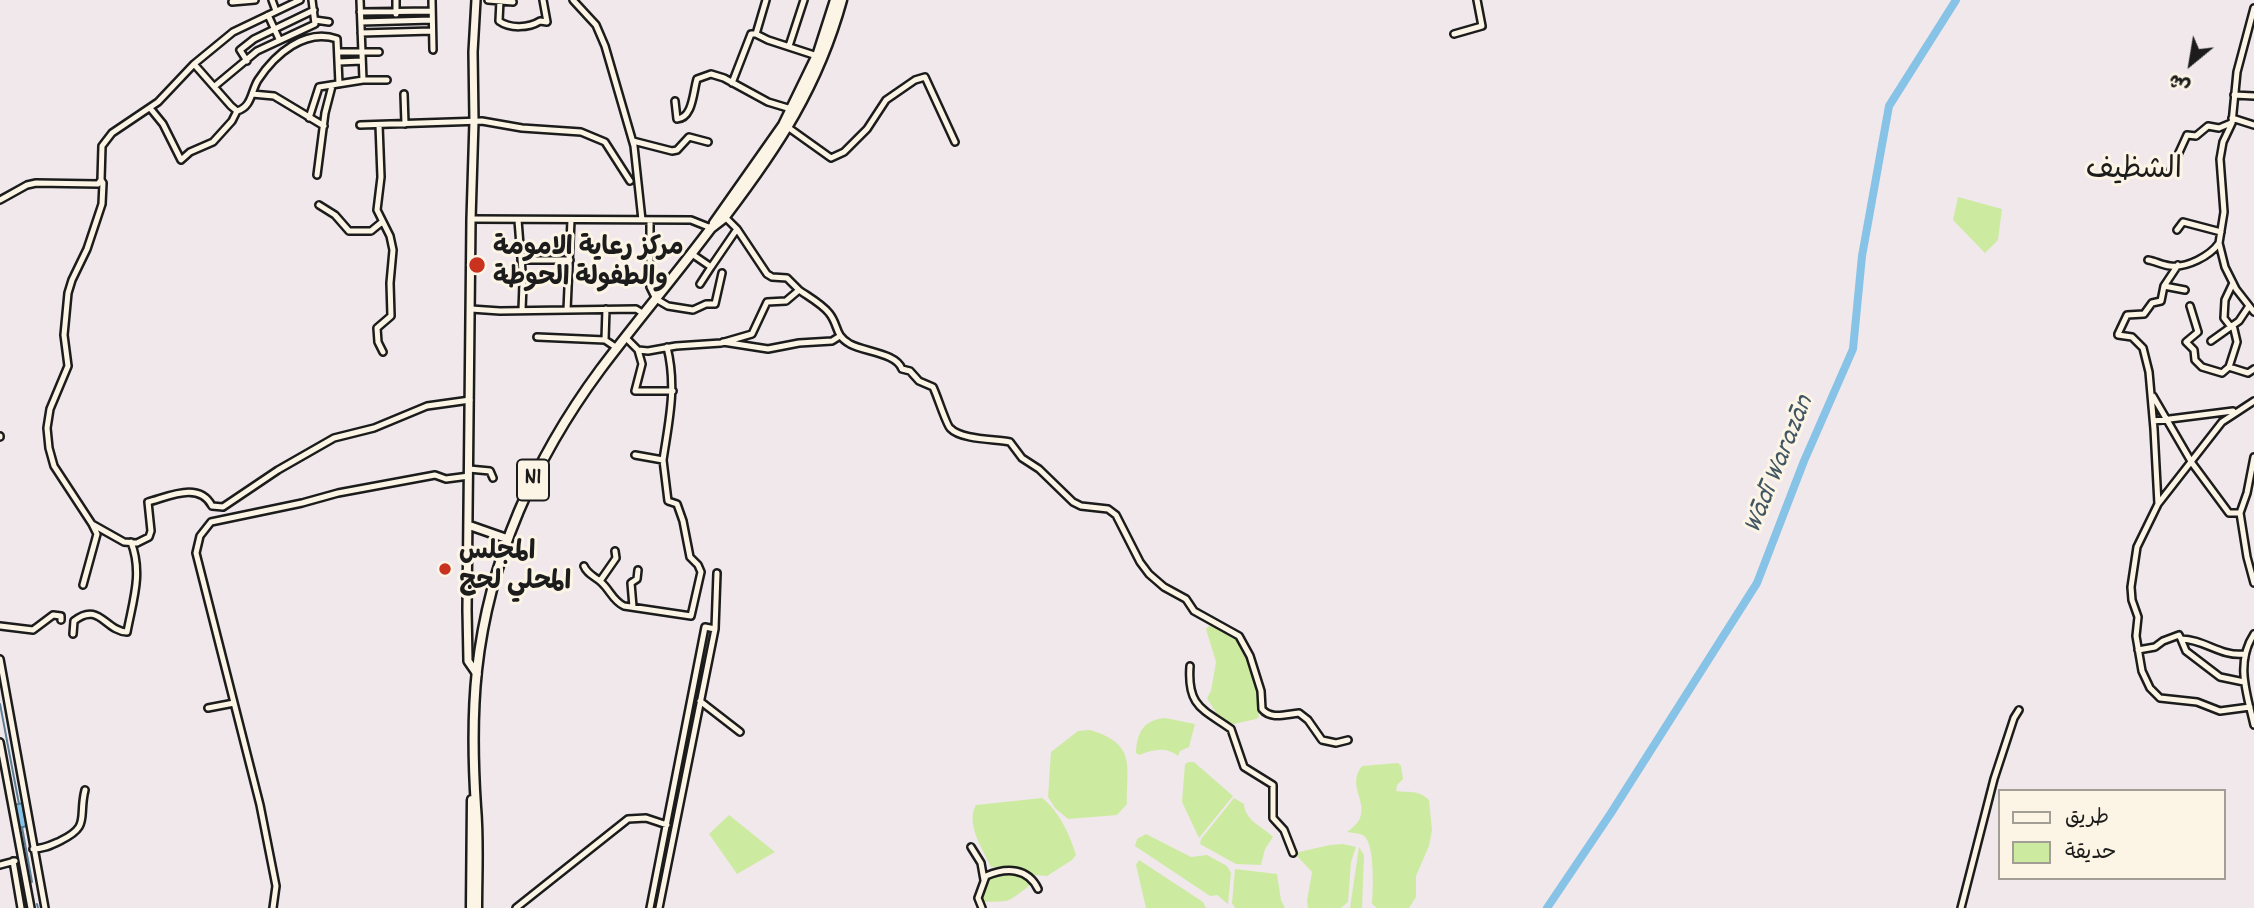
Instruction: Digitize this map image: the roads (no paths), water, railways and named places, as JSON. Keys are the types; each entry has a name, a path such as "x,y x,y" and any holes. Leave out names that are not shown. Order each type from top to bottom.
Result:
{"highway":[{"name":"N1","path":"471,908 471,809 477,674 490,596 508,539 538,469 600,369 692,254 762,157 791,109 817,56 835,0"},
{"name":"N1","path":"711,228 725,217 789,128 824,55 842,0"},
{"name":"N1","path":"474,780 477,809 477,908"}],"main road":[{"path":"476,0 472,52 474,121 468,661 477,674"},
{"path":"468,525 508,539"}],"street":[{"path":"232,2 255,0"},
{"path":"272,0 276,11"},
{"path":"83,585 97,534 54,466 47,428 50,409 68,366 64,335 68,292 87,249 102,204 100,154 106,139 150,108 172,89 194,64 233,32 300,0"},
{"path":"312,0 316,36"},
{"path":"360,0 363,79"},
{"path":"396,0 396,21"},
{"path":"432,0 433,50"},
{"path":"488,0 513,2"},
{"path":"500,0 499,21 517,26 534,26 540,21 547,22 543,0"},
{"path":"573,0 596,25 605,46 633,141 642,220"},
{"path":"757,34 766,0"},
{"path":"789,46 804,0"},
{"path":"1454,34 1482,26 1477,0"},
{"path":"2147,260 2170,266 2178,265 2213,252 2219,243 2224,212 2220,159 2223,142 2232,121 2237,72 2254,8"},
{"path":"247,61 240,50 254,39 314,10"},
{"path":"360,12 432,11"},
{"path":"268,15 279,39"},
{"path":"361,22 432,20"},
{"path":"215,86 257,51 315,22 329,22"},
{"path":"361,33 432,31"},
{"path":"732,83 751,34 817,56"},
{"path":"150,108 163,124 181,160 190,152 213,142 232,121 237,111 249,103 256,82 286,50 306,38 316,36 337,39 340,84"},
{"path":"339,52 379,52"},
{"path":"339,62 362,61"},
{"path":"194,64 237,111"},
{"path":"676,101 677,119 682,119 687,116 691,107 697,79 711,74 768,102 791,109"},
{"path":"789,128 831,158 844,152 867,129 886,100 915,80 925,77 955,142"},
{"path":"309,118 319,87 363,79 387,80"},
{"path":"317,175 332,86"},
{"path":"252,94 274,96 324,127"},
{"path":"404,94 405,124"},
{"path":"2234,95 2254,96"},
{"path":"360,125 474,121 581,132 605,142 630,181"},
{"path":"2171,170 2187,135 2196,136 2208,126 2219,128 2232,121 2254,125"},
{"path":"379,125 381,177 377,210 390,236 393,250 391,316 377,328 383,352"},
{"path":"633,141 672,151 677,150 689,137 708,142"},
{"path":"0,200 36,183 92,186 102,180"},
{"path":"319,205 335,215 349,231 371,231 382,222"},
{"path":"725,217 737,229 768,274 772,277 787,278 827,310 832,316 836,331 847,342 900,363 902,369 910,371 919,381 933,387 949,428 957,433 1010,442 1022,458 1039,469 1073,502 1081,506 1108,509 1116,515 1140,562 1149,573 1164,587 1186,598 1194,611 1239,636 1251,656 1262,691 1262,709 1266,713 1299,713 1308,720 1322,740 1338,743 1348,740"},
{"path":"471,219 691,220 711,228"},
{"path":"518,220 523,284 522,310"},
{"path":"567,310 571,220"},
{"path":"650,220 650,287 656,299 668,306 693,310 706,304 715,304 722,273"},
{"path":"2177,230 2183,222 2221,232"},
{"path":"700,284 737,229"},
{"path":"2219,243 2225,267 2233,283 2254,312"},
{"path":"692,254 711,267"},
{"path":"520,260 570,260"},
{"path":"2158,504 2149,372 2143,348 2132,337 2118,334 2127,315 2144,314 2152,303 2161,300 2164,286 2178,265"},
{"path":"2190,306 2193,324 2198,332 2186,342 2194,350 2195,360 2202,367 2222,373 2229,367 2237,342 2232,326 2224,318 2225,300 2233,283"},
{"path":"2164,286 2185,290"},
{"path":"626,338 638,349 648,351 723,342 752,334 767,302 786,301 799,290"},
{"path":"2211,341 2232,326 2249,306"},
{"path":"471,309 636,309 645,314"},
{"path":"605,341 606,309"},
{"path":"723,342 768,349 799,343 832,341 840,336"},
{"path":"537,337 605,341 617,348"},
{"path":"584,566 587,572 609,589 616,602 691,616 701,572 690,557 677,504 668,501 663,460 673,391 673,370 667,347"},
{"path":"638,349 642,364 635,391 673,391"},
{"path":"2229,367 2248,373 2254,369"},
{"path":"2151,393 2192,463 2228,513 2240,513"},
{"path":"92,524 124,542 137,542 149,537 151,530 148,502 181,492 193,492 202,495 212,506 223,507 278,470 334,438 374,428 427,405 470,400"},
{"path":"2154,421 2237,411 2245,409 2254,401"},
{"path":"2237,411 2222,422 2158,504 2137,547 2131,587 2138,617 2138,650 2147,682 2160,698 2197,702 2220,711 2250,707"},
{"path":"635,456 663,460"},
{"path":"2254,457 2240,513 2254,583"},
{"path":"490,471 495,463"},
{"path":"273,908 276,886 260,805 196,552 200,536 211,522 338,493 435,475 446,479 490,471"},
{"path":"490,471 493,478"},
{"path":"73,634 75,621 82,615 90,614 98,616 120,632 127,632 138,575 137,558 131,542"},
{"path":"600,581 616,558 615,551"},
{"path":"633,607 631,583 637,579 638,570"},
{"path":"659,908 715,629 717,573"},
{"path":"0,626 33,630 52,615 61,616 61,620"},
{"path":"650,908 705,626 715,629"},
{"path":"2254,634 2244,654 2245,682 2254,725"},
{"path":"2138,650 2155,648 2163,640 2177,635 2228,654 2244,654"},
{"path":"2182,639 2186,651 2220,677 2245,682"},
{"path":"0,659 45,908"},
{"path":"1190,666 1190,691 1194,701 1207,714 1231,729 1244,767 1273,785 1273,818 1284,830 1293,853"},
{"path":"700,701 740,732"},
{"path":"208,708 234,703"},
{"path":"1961,908 1994,779 2019,710"},
{"path":"0,742 31,908"},
{"path":"33,849 43,849 74,835 81,826 85,790"},
{"path":"516,908 628,819 646,818 667,825"},
{"path":"971,847 981,863 985,880"},
{"path":"13,861 21,908"},
{"path":"0,865 22,861"},
{"path":"982,908 978,898 985,880 992,873 1015,870 1026,873 1038,889"}],"water":[{"path":"23,803 28,825 21,828 18,826 14,805"}],"waterway":[{"name":"Wādī Warazān","path":"1547,908 1611,813 1757,583 1804,461 1853,349 1862,256 1889,106 1956,0"},
{"path":"0,704 19,804"},
{"path":"22,827 32,882"},
{"path":"37,904 38,908"}],"place":[{"name":"مركز رعاية الامومة والطفولة الحوطة","path":"477,265"},
{"name":"المجلس المحلي لحج","path":"445,569"}],"district":[{"name":"الشظيف","path":"2134,173"}]}
